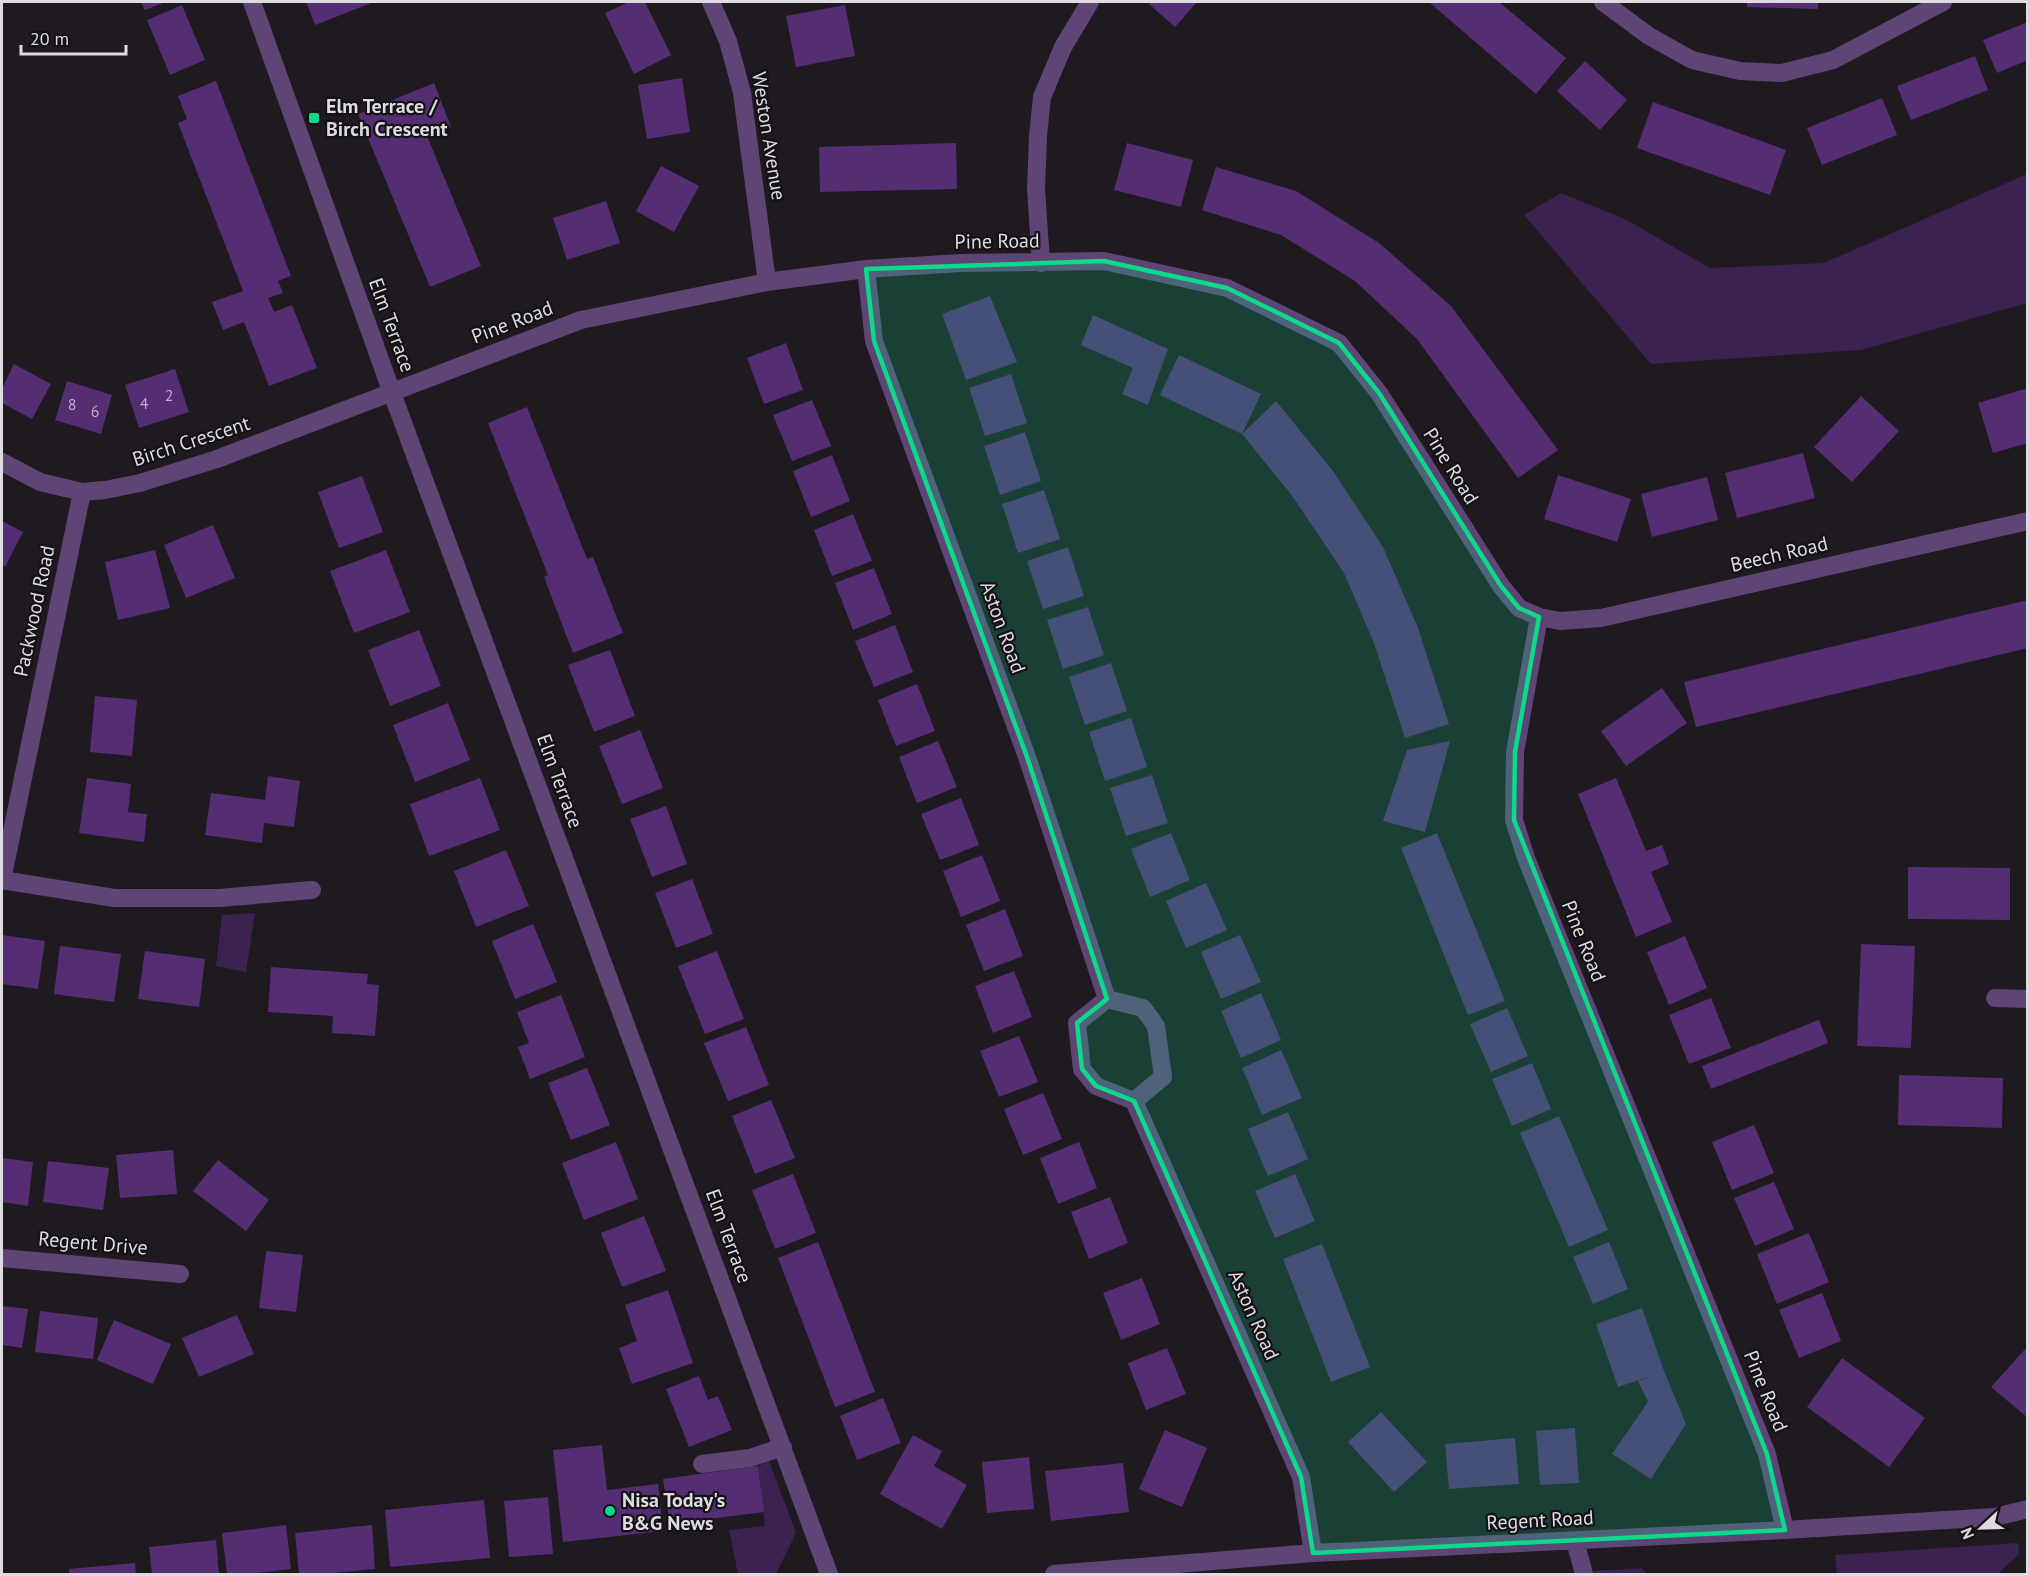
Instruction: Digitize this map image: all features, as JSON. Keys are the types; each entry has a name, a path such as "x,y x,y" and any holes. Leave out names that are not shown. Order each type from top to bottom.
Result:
{"street":[{"name":"Elm Terrace","path":"252,2 392,393 829,1575"},
{"name":"Weston Avenue","path":"711,2 729,41 742,93 767,282"},
{"path":"1603,2 1649,36 1692,60 1740,71 1782,73 1833,60 1943,2"},
{"path":"1041,263 1036,189 1042,97 1063,47 1085,4"},
{"name":"Pine Road","path":"392,393 581,320 767,282 866,269 960,263 1104,261 1227,288 1339,343 1379,393 1501,586 1519,608 1539,616 1515,752 1514,820 1526,858 1767,1454 1785,1530"},
{"name":"Aston Road","path":"866,269 874,341 1026,757 1107,999"},
{"name":"Birch Crescent","path":"2,462 40,482 82,492 105,490 140,483 217,459 392,393"},
{"name":"Packwood Road","path":"82,492 2,880 114,898 220,897 312,890"},
{"name":"Beech Road","path":"1539,616 1560,621 1601,618 2028,521"},
{"path":"1995,998 2028,999"},
{"path":"1107,999 1143,1008 1156,1026 1163,1077 1134,1101 1096,1086 1082,1069 1077,1023 1107,999"},
{"name":"Aston Road","path":"1134,1101 1301,1478 1313,1553"},
{"name":"Regent Drive","path":"2,1258 180,1274"},
{"path":"702,1464 750,1458 783,1447"},
{"name":"Regent Road","path":"1054,1575 1313,1553 1785,1530 1995,1517 2028,1509"},
{"path":"1575,1541 1584,1575"}],"highlighted area":[{"path":"1104,261 1227,288 1339,343 1379,393 1501,586 1519,608 1539,617 1515,752 1514,820 1767,1454 1785,1530 1313,1553 1301,1477 1134,1101 1096,1086 1082,1069 1077,1023 1107,999 1027,757 874,341 866,269"}],"shaded area":[{"path":"2027,174 2027,303 1861,350 1651,364 1524,215 1561,193 1627,220 1710,268 1824,263"},
{"path":"255,913 246,972 216,966 222,915"},
{"path":"769,1461 796,1533 776,1574 738,1574 729,1530 765,1526 758,1466"},
{"path":"2018,1543 2019,1554 1998,1574 1837,1574 1835,1555"},
{"path":"1642,1568 1646,1574 1594,1574 1593,1571"}],"building":[{"path":"141,2 166,2 145,10"},
{"path":"306,2 374,2 315,25"},
{"path":"629,2 645,2 671,55 634,74 605,13"},
{"path":"1151,2 1197,2 1175,27 1149,4"},
{"path":"1431,2 1499,2 1566,58 1536,94"},
{"path":"1747,2 1818,2 1818,9 1747,7"},
{"path":"182,5 205,60 170,75 147,20"},
{"path":"845,5 855,56 796,67 786,16"},
{"path":"2028,22 2028,60 1997,73 1983,40"},
{"path":"1975,56 1988,90 1911,120 1897,86"},
{"path":"1585,61 1627,100 1600,130 1557,91"},
{"path":"682,78 690,132 647,139 638,85"},
{"path":"216,81 291,276 278,281 283,293 268,298 274,312 292,305 317,368 269,386 244,322 223,330 212,302 243,291 178,123 187,119 178,96"},
{"path":"434,83 451,127 427,136 481,266 430,287 358,114"},
{"path":"1882,98 1897,135 1822,165 1807,128"},
{"path":"1653,102 1786,150 1770,195 1637,148"},
{"path":"956,143 957,189 820,192 819,147"},
{"path":"1127,143 1193,160 1181,207 1114,190"},
{"path":"661,166 699,186 674,232 636,211"},
{"path":"1216,167 1296,191 1379,243 1451,306 1558,450 1518,478 1417,339 1355,281 1281,235 1202,210"},
{"path":"606,201 620,243 567,260 553,218"},
{"path":"990,296 1017,362 966,380 942,314"},
{"path":"1093,315 1168,349 1148,405 1122,394 1133,368 1081,345"},
{"path":"786,343 803,390 764,404 747,358"},
{"path":"1179,355 1261,394 1242,434 1160,395"},
{"path":"14,364 51,384 32,419 2,403 2,389"},
{"path":"175,369 189,412 139,428 125,385"},
{"path":"1011,374 1027,423 985,436 969,388"},
{"path":"67,381 112,395 101,434 55,420"},
{"path":"2028,388 2028,443 1993,453 1978,403"},
{"path":"1861,396 1899,431 1852,482 1814,447"},
{"path":"812,400 831,446 792,461 773,415"},
{"path":"1276,401 1333,471 1383,547 1418,628 1449,724 1405,738 1374,643 1344,573 1293,497 1242,434"},
{"path":"527,407 587,559 593,557 623,633 573,653 544,577 548,575 488,423"},
{"path":"1025,432 1041,481 1000,495 984,446"},
{"path":"1803,453 1815,498 1737,518 1725,473"},
{"path":"832,455 850,501 811,517 793,471"},
{"path":"1558,475 1631,499 1617,542 1544,519"},
{"path":"362,476 383,532 339,548 318,492"},
{"path":"1707,477 1718,520 1652,537 1641,494"},
{"path":"1044,490 1060,539 1018,553 1002,504"},
{"path":"853,514 872,561 832,576 814,530"},
{"path":"2,521 23,532 5,567 2,565"},
{"path":"213,525 235,578 186,598 164,545"},
{"path":"1068,547 1084,596 1043,609 1027,561"},
{"path":"155,550 170,608 118,620 105,562"},
{"path":"386,550 410,612 354,633 330,571"},
{"path":"874,568 892,614 853,630 835,583"},
{"path":"2028,600 2028,648 1696,727 1684,682"},
{"path":"1088,607 1104,655 1063,669 1047,620"},
{"path":"895,625 913,672 874,687 855,641"},
{"path":"419,630 441,686 390,706 368,650"},
{"path":"610,650 635,716 594,732 568,665"},
{"path":"1111,663 1127,711 1085,725 1069,677"},
{"path":"917,684 935,731 896,746 878,700"},
{"path":"1662,688 1687,723 1626,766 1601,731"},
{"path":"95,696 137,700 132,756 90,752"},
{"path":"448,703 470,760 415,782 393,725"},
{"path":"1131,718 1147,767 1105,781 1089,732"},
{"path":"640,730 663,788 622,804 599,746"},
{"path":"938,741 957,787 917,803 899,757"},
{"path":"1450,741 1425,832 1383,821 1407,750"},
{"path":"1152,775 1168,823 1126,836 1110,788"},
{"path":"268,776 300,781 294,827 264,823 262,843 205,835 211,793 265,800"},
{"path":"87,778 131,784 128,812 147,814 144,842 79,833"},
{"path":"480,778 500,830 429,856 410,804"},
{"path":"1616,778 1646,851 1662,845 1669,864 1651,872 1672,922 1636,937 1578,794"},
{"path":"961,798 979,845 940,860 921,814"},
{"path":"666,806 687,864 652,877 630,819"},
{"path":"1171,833 1190,880 1150,897 1131,849"},
{"path":"1437,833 1505,1001 1468,1015 1401,848"},
{"path":"506,850 529,906 476,927 454,871"},
{"path":"982,855 1000,901 961,917 943,871"},
{"path":"1908,867 2010,868 2010,920 1908,919"},
{"path":"692,879 713,934 676,948 655,893"},
{"path":"1206,883 1227,930 1186,948 1166,901"},
{"path":"1005,909 1023,956 984,971 966,925"},
{"path":"533,924 557,982 515,999 492,941"},
{"path":"2,935 45,941 38,989 2,984"},
{"path":"1240,935 1261,982 1221,999 1201,952"},
{"path":"1685,936 1707,988 1669,1005 1647,952"},
{"path":"1861,944 1915,946 1911,1048 1857,1046"},
{"path":"60,946 121,954 114,1002 54,994"},
{"path":"145,951 205,959 199,1007 138,999"},
{"path":"717,951 744,1019 705,1034 678,966"},
{"path":"271,967 368,974 367,984 379,985 375,1036 332,1033 333,1016 268,1012"},
{"path":"1014,971 1032,1017 993,1033 975,986"},
{"path":"1261,993 1281,1040 1241,1058 1221,1011"},
{"path":"561,995 585,1057 530,1079 518,1047 529,1043 517,1012"},
{"path":"1711,998 1731,1048 1689,1064 1669,1015"},
{"path":"1507,1008 1528,1056 1491,1072 1470,1024"},
{"path":"1819,1020 1828,1043 1711,1089 1702,1066"},
{"path":"746,1027 769,1085 728,1101 704,1043"},
{"path":"1019,1036 1038,1082 999,1097 980,1051"},
{"path":"1281,1050 1302,1098 1262,1115 1242,1068"},
{"path":"1532,1063 1551,1109 1512,1126 1492,1079"},
{"path":"587,1068 610,1125 571,1140 548,1083"},
{"path":"1899,1075 2003,1078 2002,1128 1898,1125"},
{"path":"1043,1093 1062,1139 1023,1155 1004,1109"},
{"path":"771,1100 795,1158 755,1174 732,1116"},
{"path":"1288,1112 1308,1159 1268,1176 1248,1129"},
{"path":"1559,1116 1608,1230 1569,1247 1520,1133"},
{"path":"1754,1125 1774,1173 1732,1190 1712,1142"},
{"path":"616,1142 638,1199 584,1220 562,1163"},
{"path":"1079,1142 1097,1188 1058,1204 1040,1158"},
{"path":"173,1150 177,1194 120,1198 116,1155"},
{"path":"2,1158 33,1162 28,1206 2,1202"},
{"path":"218,1160 269,1200 246,1231 193,1191"},
{"path":"48,1161 109,1168 103,1210 43,1202"},
{"path":"793,1174 816,1233 775,1249 752,1190"},
{"path":"1295,1174 1315,1221 1275,1238 1255,1191"},
{"path":"1774,1182 1794,1229 1755,1246 1734,1198"},
{"path":"1110,1197 1128,1243 1089,1259 1071,1212"},
{"path":"644,1216 666,1271 622,1287 601,1233"},
{"path":"1809,1233 1829,1282 1777,1304 1757,1254"},
{"path":"818,1242 875,1392 835,1407 778,1258"},
{"path":"1609,1242 1628,1289 1593,1304 1573,1257"},
{"path":"1322,1244 1370,1367 1331,1382 1283,1259"},
{"path":"266,1251 303,1255 296,1312 259,1308"},
{"path":"1142,1278 1160,1324 1121,1340 1103,1293"},
{"path":"668,1290 693,1363 632,1384 619,1348 637,1341 625,1305"},
{"path":"1822,1293 1841,1341 1799,1358 1779,1310"},
{"path":"2,1306 28,1309 22,1348 2,1345"},
{"path":"1642,1308 1686,1424 1651,1479 1612,1454 1648,1402 1638,1381 1657,1374 1618,1387 1596,1324"},
{"path":"40,1311 98,1318 93,1359 35,1352"},
{"path":"237,1315 254,1354 199,1377 182,1338"},
{"path":"114,1320 171,1344 153,1384 97,1360"},
{"path":"2028,1346 2028,1418 1991,1387"},
{"path":"1167,1348 1186,1394 1146,1410 1128,1363"},
{"path":"1842,1358 1925,1418 1889,1467 1807,1407"},
{"path":"699,1376 708,1400 718,1396 732,1430 689,1447 666,1389"},
{"path":"883,1398 901,1443 857,1460 840,1416"},
{"path":"1381,1412 1427,1462 1394,1492 1348,1442"},
{"path":"1575,1428 1579,1483 1540,1485 1536,1431"},
{"path":"1165,1430 1207,1448 1182,1507 1139,1489"},
{"path":"913,1435 942,1451 934,1466 967,1485 942,1529 880,1494"},
{"path":"1515,1438 1519,1484 1449,1489 1445,1444"},
{"name":"Nisa Today's B&G News","path":"602,1445 607,1490 658,1484 663,1531 563,1542 553,1450"},
{"path":"1029,1457 1034,1509 987,1513 982,1462"},
{"path":"1123,1463 1129,1512 1051,1521 1045,1471"},
{"path":"758,1466 764,1512 670,1524 663,1479"},
{"path":"548,1497 553,1554 509,1557 504,1501"},
{"path":"484,1500 490,1558 390,1567 385,1510"},
{"path":"286,1525 291,1569 227,1574 222,1533"},
{"path":"372,1525 375,1569 299,1574 295,1533"},
{"path":"216,1540 219,1574 152,1574 149,1547"},
{"path":"135,1563 136,1574 69,1574 69,1569"}],"place":[{"name":"Elm Terrace / Birch Crescent","path":"314,118"},
{"name":"Nisa Today's B&G News","path":"610,1511"}]}
